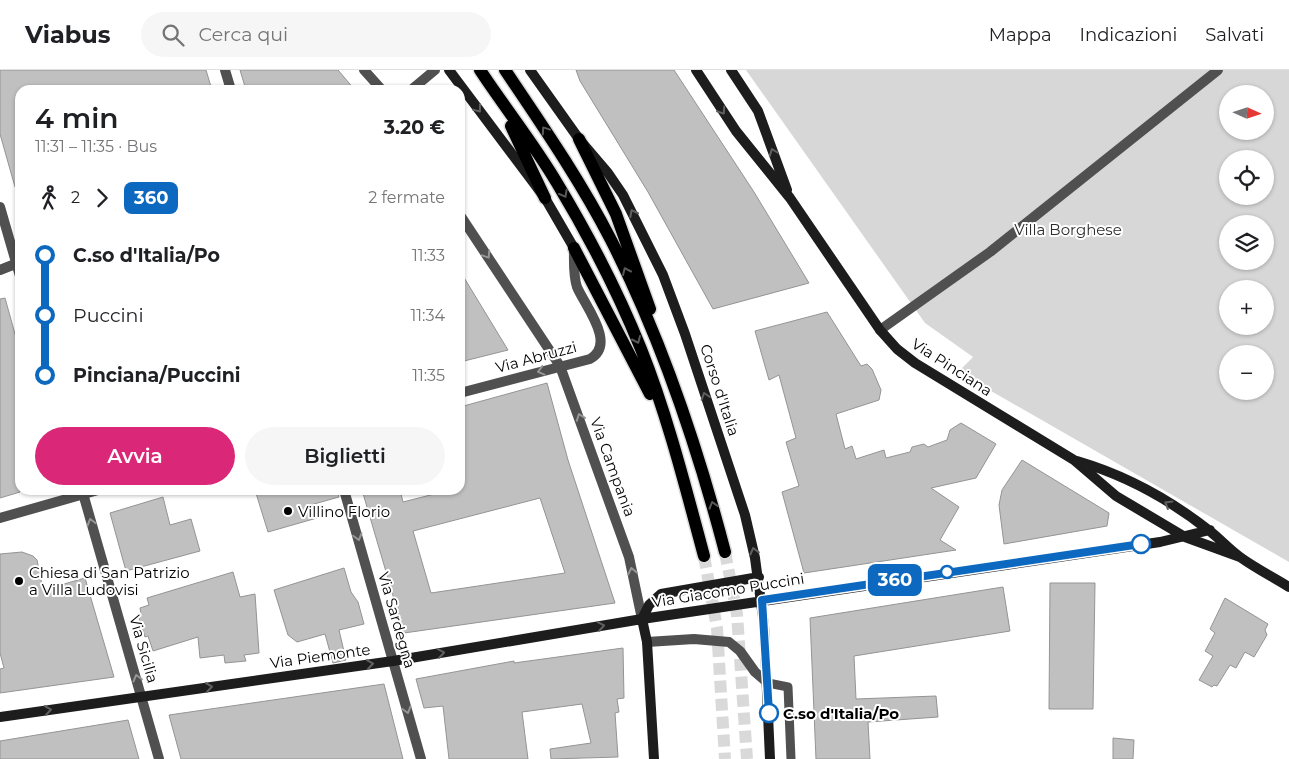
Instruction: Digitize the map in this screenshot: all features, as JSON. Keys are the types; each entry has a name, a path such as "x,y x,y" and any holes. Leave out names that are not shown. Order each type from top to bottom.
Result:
{"main road":[{"path":"480,70 546,166 593,247 641,349 687,493 704,556"},
{"path":"504,70 580,184 610,238 657,341 702,471 725,552"},
{"path":"497,96 545,198"},
{"path":"579,139 624,232 647,298 657,341"},
{"path":"574,248 665,423"}],"street":[{"path":"225,70 230,85"},
{"path":"364,70 378,85"},
{"path":"417,85 435,70"},
{"path":"449,70 460,85"},
{"name":"Corso d'Italia","path":"530,70 579,139 618,186 663,275 685,334 744,515 759,577 768,683 770,759"},
{"name":"Via Pinciana","path":"696,70 736,131 790,198 880,330 915,363 1074,460 1116,496 1185,537 1240,557"},
{"name":"Via Pinciana","path":"731,70 758,112 790,198"},
{"path":"880,330 990,252 1218,70"},
{"path":"465,91 545,198 574,248"},
{"path":"0,207 15,253"},
{"name":"Via Campania","path":"465,222 560,366 629,557 647,642 654,759"},
{"name":"Via Abruzzi","path":"465,392 593,357 600,346 600,334 575,279 574,248"},
{"path":"0,270 15,263"},
{"name":"Via Pinciana","path":"1074,460 1107,470 1134,483 1210,530 1240,557 1289,587"},
{"path":"0,518 73,495"},
{"name":"Via Sicilia","path":"83,495 159,759"},
{"name":"Via Sardegna","path":"345,495 421,759"},
{"name":"Via Giacomo Puccini","path":"642,619 1185,537 1210,530"},
{"name":"Via Giacomo Puccini","path":"642,619 649,605 661,594 759,577"},
{"name":"Via Piemonte","path":"0,717 393,661 642,619"},
{"path":"647,642 694,639 729,642 740,651 755,672 768,683"}],"lane":[{"path":"768,683 788,687 791,759"}],"green space":[{"name":"Villa Borghese","path":"746,70 1289,70 1289,562 958,372 973,357 925,323"}],"building":[{"path":"0,70 206,70 210,85 15,85 15,187 0,134"},
{"path":"240,70 338,70 351,85 244,85"},
{"path":"576,70 674,70 754,192 809,283 713,309 648,192 580,81"},
{"path":"465,279 508,350 465,361"},
{"path":"5,298 15,334 15,494 0,498 0,299"},
{"path":"827,312 861,366 867,364 872,369 881,390 879,400 836,414 845,449 852,446 856,459 884,450 886,458 910,452 912,447 924,444 928,447 947,440 950,430 961,423 996,444 976,478 931,488 959,507 940,540 956,550 804,573 782,492 799,486 786,442 796,438 779,375 769,380 755,331"},
{"path":"547,383 568,460 615,603 404,633 363,495 401,495 403,502 430,495 465,495 465,406","holes":["540,498 565,573 431,593 413,531"]},
{"path":"1022,460 1109,513 1107,526 1004,544 999,505 1002,490"},
{"name":"Villino Florio","path":"257,495 338,495 339,497 314,504 317,518 268,532"},
{"path":"163,497 170,525 191,519 200,551 126,571 110,513"},
{"path":"22,552 33,556 37,560 43,590 85,578 114,677 0,693 0,669 4,668 0,653 0,554"},
{"path":"344,568 351,592 358,602 364,624 339,630 346,660 333,663 325,634 297,642 288,635 274,590"},
{"path":"233,572 240,597 255,594 259,653 244,655 246,661 225,663 224,655 200,658 198,637 153,651 148,636 145,637 138,615 141,614 140,608 149,605 147,598"},
{"path":"1050,583 1095,583 1093,709 1049,709"},
{"path":"1003,587 1010,631 854,656 856,699 936,696 938,717 868,722 870,759 816,759 810,618"},
{"path":"1225,598 1268,624 1265,630 1267,635 1254,657 1245,652 1236,668 1230,665 1217,686 1214,685 1212,687 1199,680 1213,656 1205,651 1215,633 1210,629"},
{"path":"623,648 624,698 617,699 619,712 615,713 618,757 551,759 550,749 591,743 582,704 522,712 528,759 449,759 443,706 424,708 416,679 514,661 514,663"},
{"path":"384,684 403,759 181,759 169,715"},
{"path":"128,720 139,759 0,759 0,741"},
{"path":"1113,738 1134,740 1133,759 1113,759"}],"tunnel":[{"path":"725,552 737,614 747,759"},
{"path":"704,556 717,628 725,759"}],"bus line":[{"name":"360","path":"769,713 762,600 1141,544"}],"place":[{"name":"Villino Florio","path":"288,511"},
{"name":"Chiesa di San Patrizio a Villa Ludovisi","path":"19,581"},
{"name":"C.so d'Italia/Po","path":"769,713"}]}
